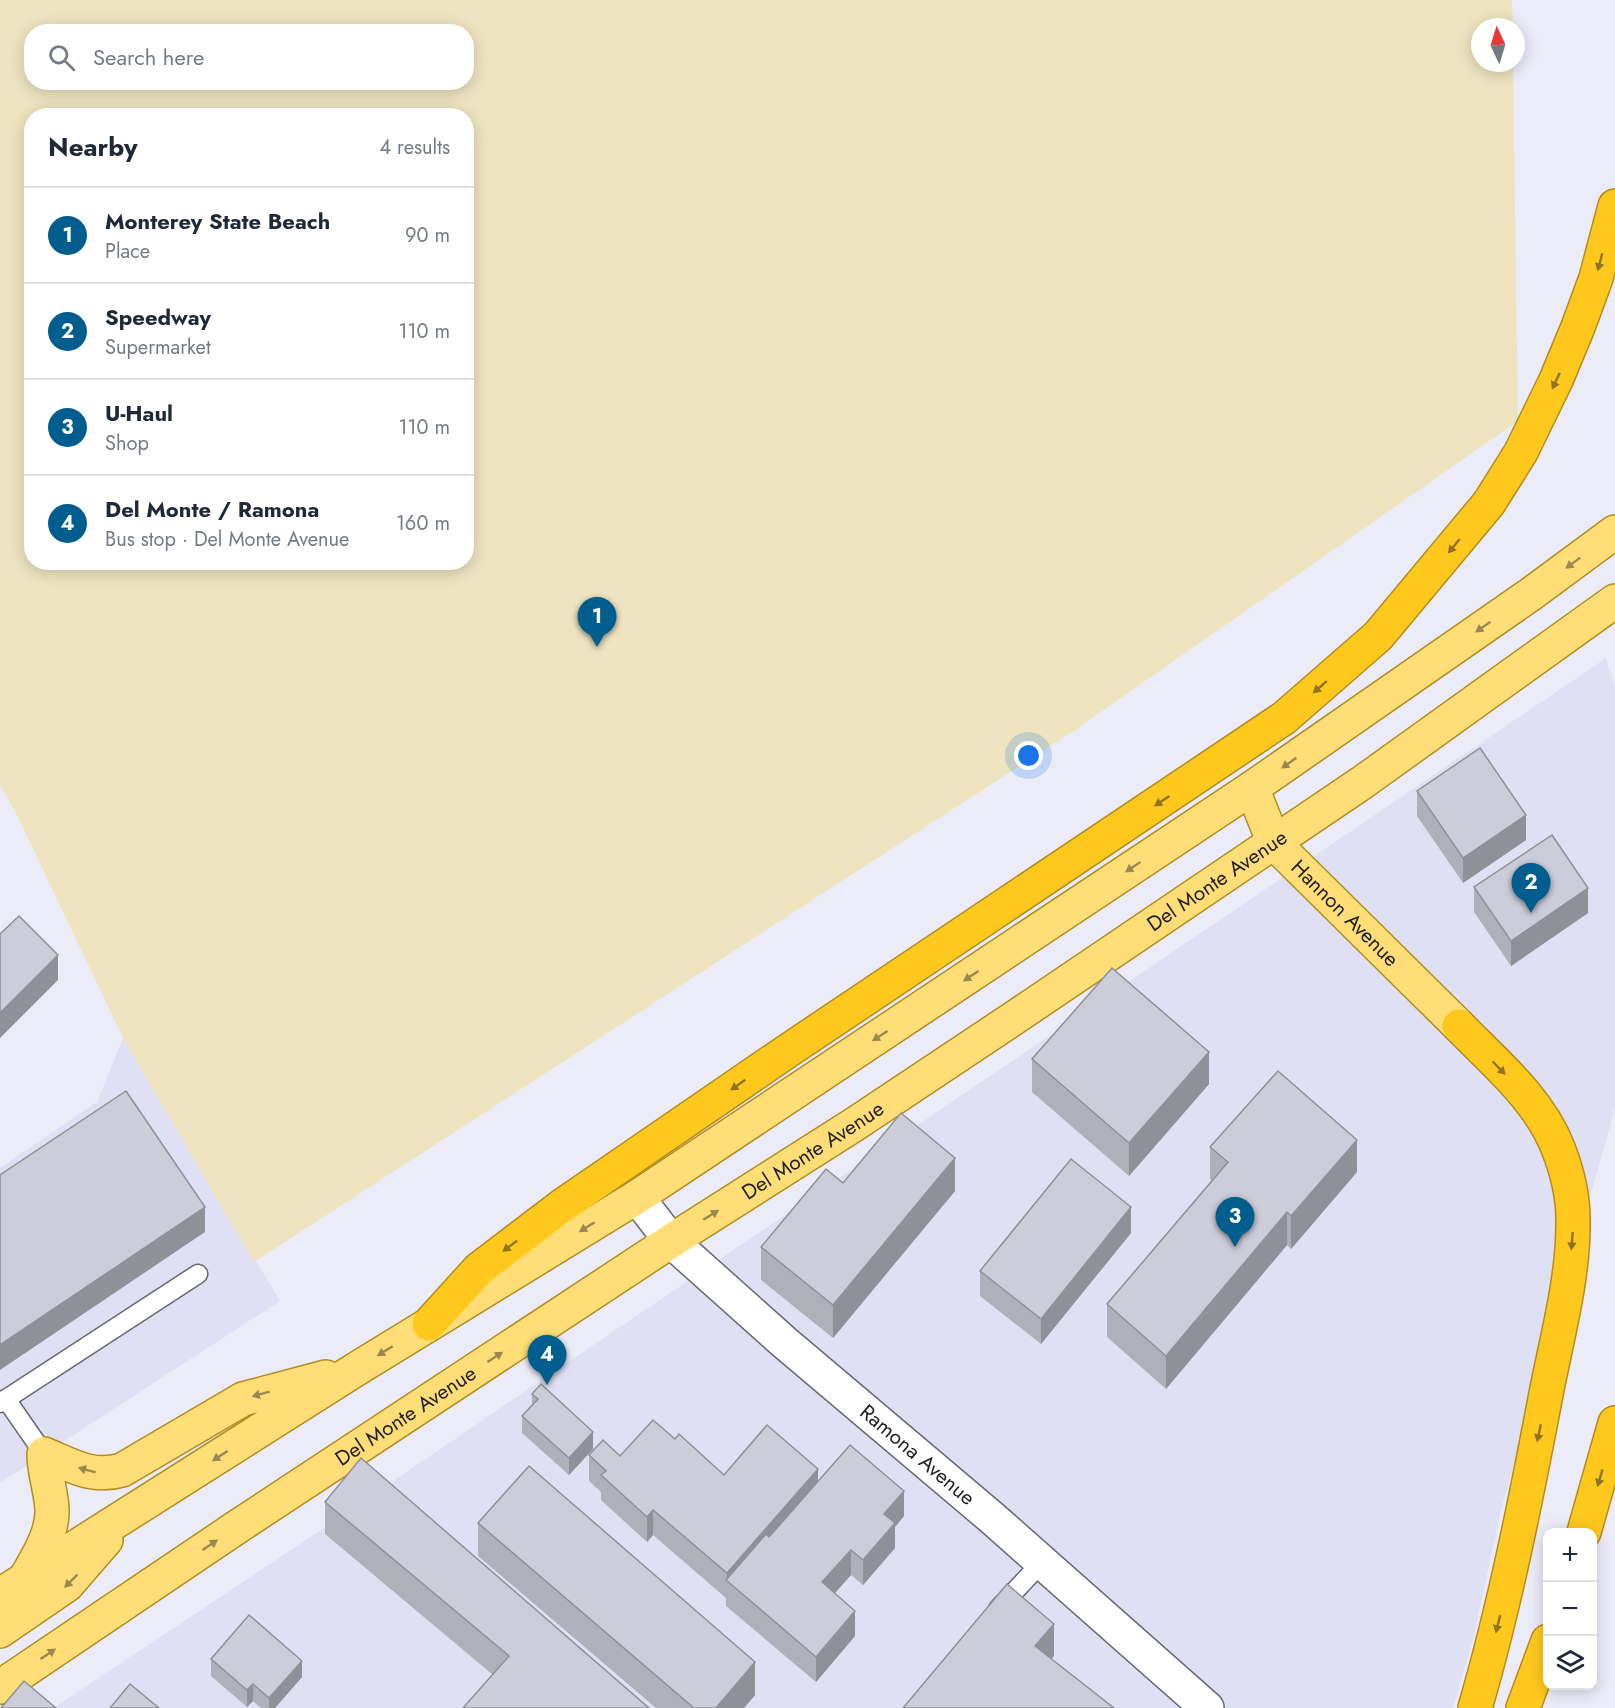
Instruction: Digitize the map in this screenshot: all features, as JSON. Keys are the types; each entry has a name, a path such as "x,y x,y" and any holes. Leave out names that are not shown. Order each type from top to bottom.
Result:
{"highway":[{"path":"429,1324 479,1269 563,1205 786,1052 1284,718 1378,636 1489,502 1521,452 1556,380 1578,327 1596,278 1615,206"},
{"path":"1459,1026 1527,1096 1550,1130 1569,1183 1573,1217 1568,1282 1542,1417 1500,1617 1475,1708"},
{"path":"1585,1528 1615,1423"},
{"path":"1523,1708 1543,1654"}],"main road":[{"path":"12,1588 358,1368 637,1197 1252,788 1532,594 1615,532"},
{"name":"Del Monte Avenue","path":"0,1687 205,1548 671,1241 855,1124 1274,843 1373,776 1615,601"},
{"name":"Hannon Avenue","path":"1252,788 1274,843 1459,1026"},
{"path":"12,1588 39,1555 50,1529 52,1511 44,1474 44,1454 78,1468 108,1474 122,1470 243,1399 358,1368"},
{"path":"0,1631 67,1585 97,1553 121,1519"}],"street":[{"name":"Ramona Avenue","path":"637,1197 671,1241 784,1342 1042,1562 1207,1708"}],"lane":[{"path":"44,1454 3,1401 198,1274"},
{"path":"986,1622 1042,1562"}],"shaded area":[{"path":"1606,658 1615,688 1615,1109 1501,1510 1473,1640 1453,1708 53,1708 334,1521"},
{"path":"123,1038 280,1301 0,1483 0,1168 97,1102"}],"sand":[{"path":"0,0 1512,0 1513,18 1471,18 1471,72 1513,72 1518,421 1072,732 254,1262 123,1038 17,815 0,785"}],"building":[{"path":"1480,748 1526,815 1463,858 1417,791"},
{"path":"1552,835 1588,888 1511,941 1474,887"},
{"path":"19,916 58,955 0,1013 0,934"},
{"path":"1112,968 1209,1052 1129,1143 1032,1059"},
{"path":"1278,1071 1357,1140 1291,1216 1287,1212 1166,1356 1107,1304 1228,1162 1210,1147"},
{"path":"126,1091 205,1207 0,1345 0,1175"},
{"path":"901,1113 955,1158 833,1305 761,1247 826,1169 843,1183"},
{"path":"1071,1159 1131,1207 1041,1319 980,1271"},
{"path":"541,1384 593,1432 569,1458 522,1416 538,1399 532,1394"},
{"path":"653,1420 675,1439 679,1434 724,1475 767,1425 818,1469 727,1573 653,1510 647,1517 601,1475 606,1471 589,1455 603,1440 620,1456"},
{"path":"850,1445 904,1491 884,1514 895,1523 863,1560 851,1550 822,1582 855,1611 816,1657 726,1580 766,1534 769,1537"},
{"path":"361,1458 649,1708 463,1708 509,1656 325,1502"},
{"path":"529,1466 755,1662 716,1708 694,1708 478,1523"},
{"path":"1007,1584 1054,1624 1035,1646 1114,1708 903,1708"},
{"path":"249,1615 302,1661 269,1698 253,1684 247,1690 211,1659"},
{"path":"24,1681 56,1708 1,1708"},
{"path":"130,1684 159,1708 110,1708"}],"place":[{"name":"Monterey State Beach","path":"597,647"},
{"name":"Speedway","path":"1531,913"},
{"name":"U-Haul","path":"1235,1247"},
{"name":"Del Monte / Ramona","path":"547,1385"}]}
